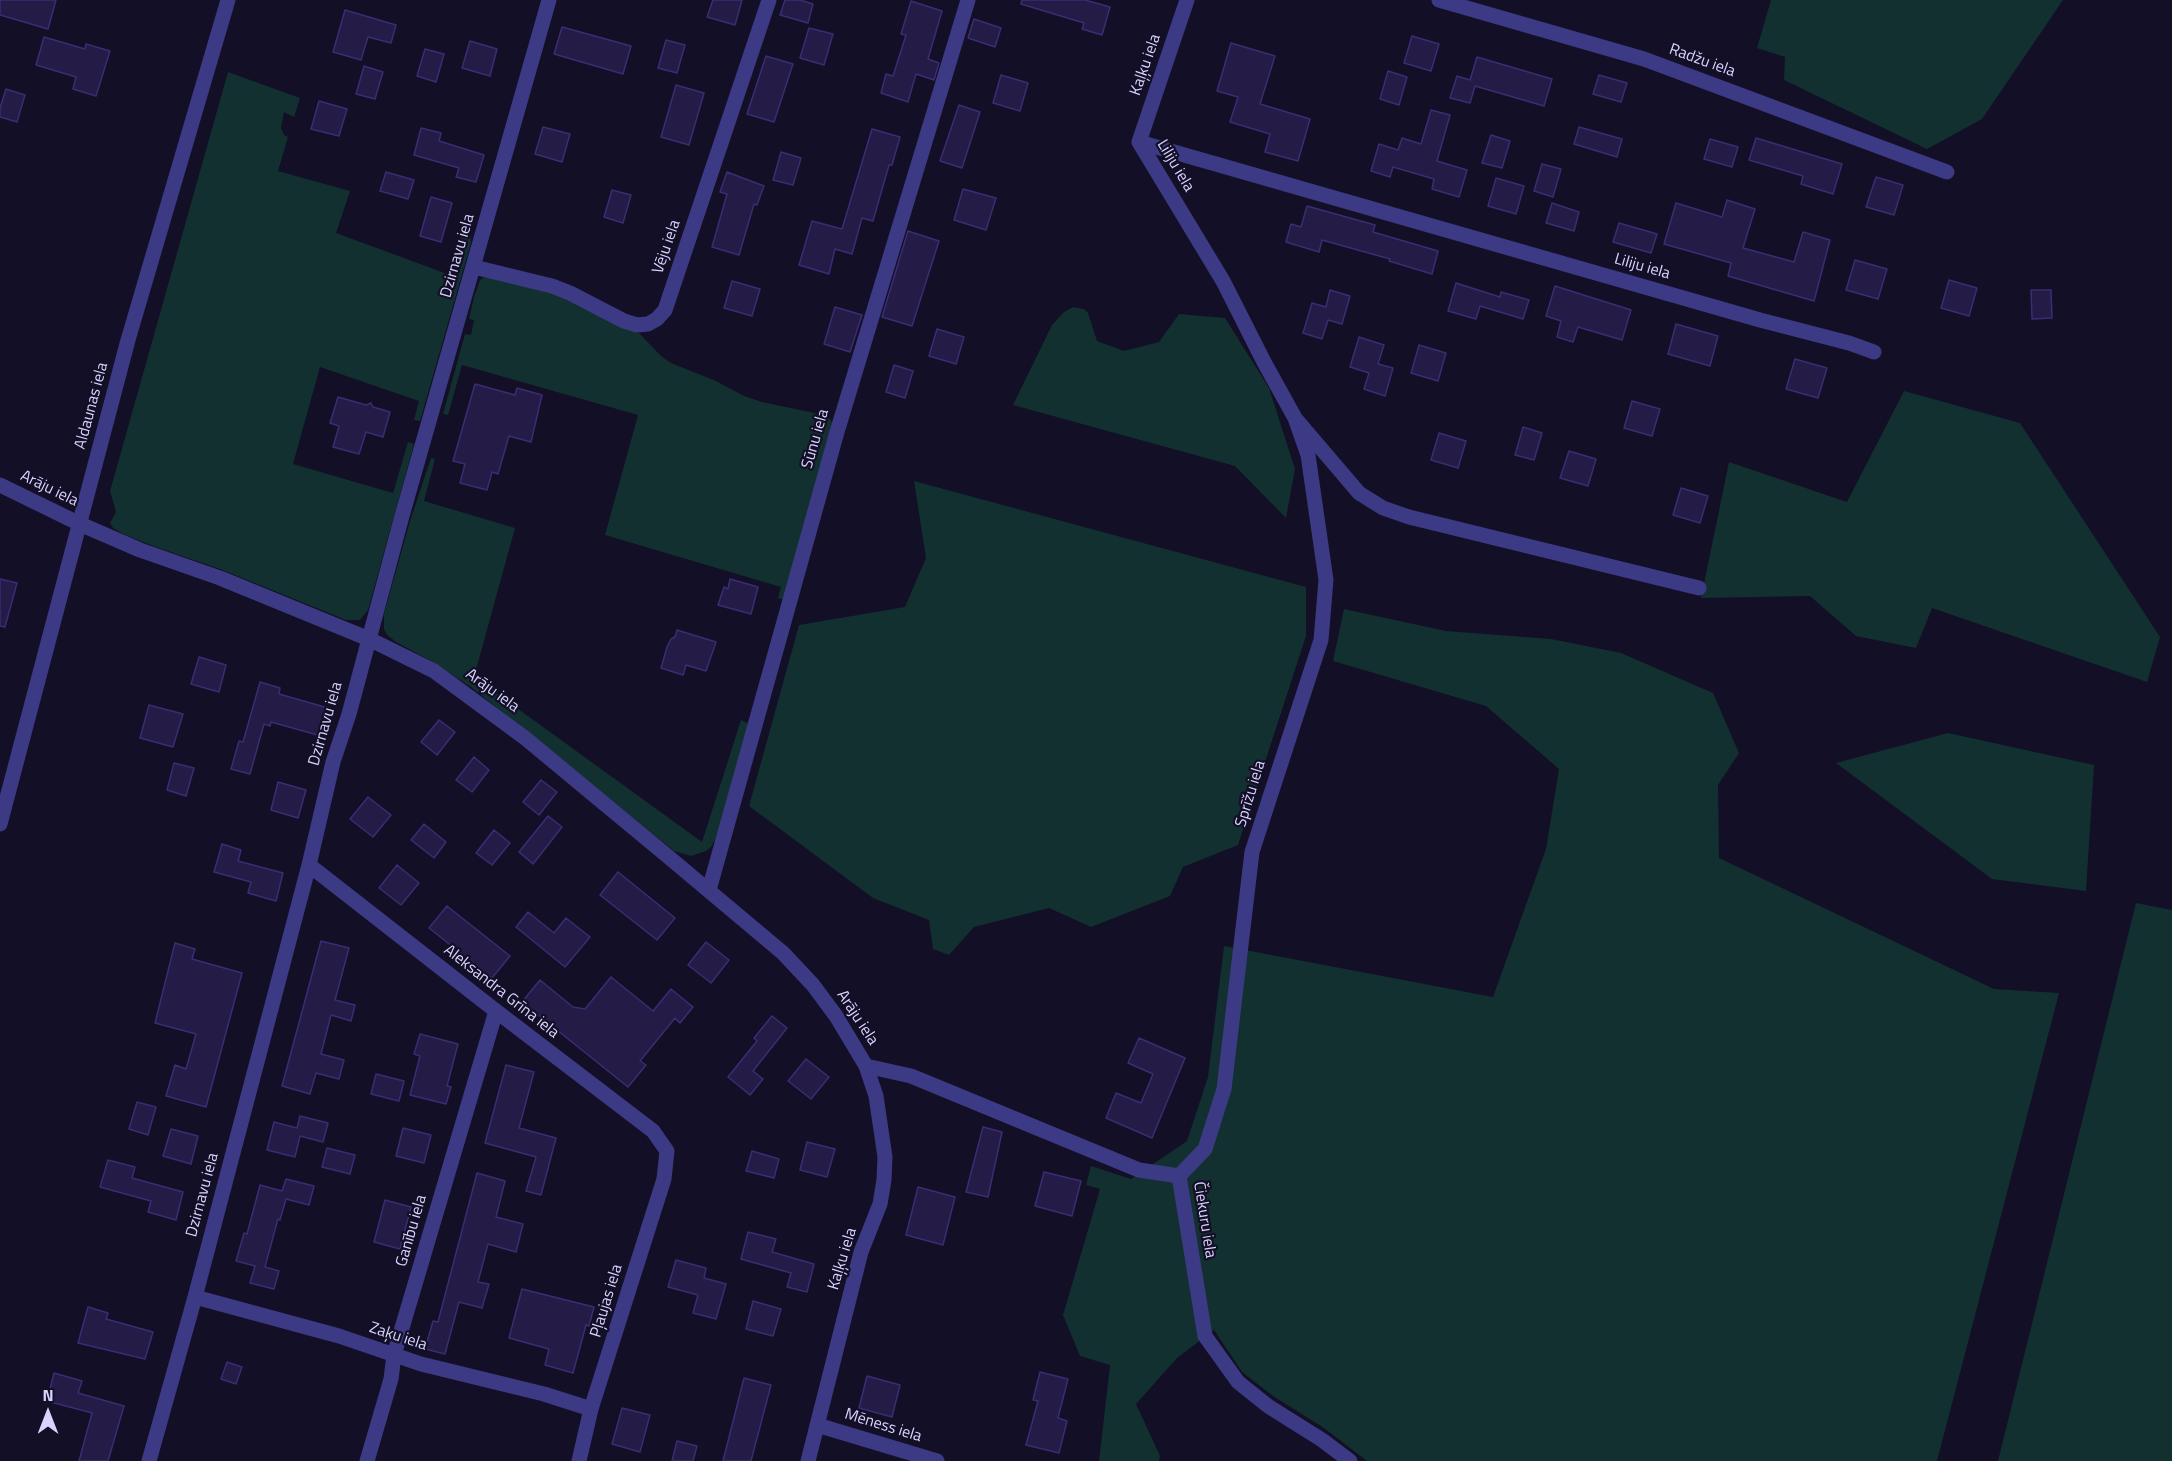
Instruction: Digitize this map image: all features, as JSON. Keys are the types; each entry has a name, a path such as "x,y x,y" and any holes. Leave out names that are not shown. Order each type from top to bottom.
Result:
{"street":[{"name":"Aldaunas iela","path":"0,824 128,340 228,0"},
{"name":"Dzirnavu iela","path":"149,1461 195,1297 309,865 333,762 549,0"},
{"name":"Vēju iela","path":"474,267 552,286 637,325 648,324 657,319 664,310 769,0"},
{"name":"Sūnu iela","path":"709,890 837,432 968,0"},
{"name":"Kaļķu iela","path":"1139,142 1187,0"},
{"name":"Radžu iela","path":"1439,0 1644,58 1947,172"},
{"name":"Liliju iela","path":"1139,142 1874,352"},
{"name":"Liliju iela","path":"1139,142 1223,281 1295,418 1359,493 1383,508 1409,517 1699,588"},
{"name":"Sprīžu iela","path":"1179,1176 1205,1149 1224,1089 1252,852 1321,640 1326,580 1308,455 1295,418"},
{"name":"Arāju iela","path":"0,485 140,550 220,578 369,639 434,671 534,745 783,953 813,985 836,1016 866,1066"},
{"name":"Aleksandra Grīna iela","path":"309,865 653,1131 667,1151"},
{"name":"Ganību iela","path":"367,1461 391,1380 394,1355 496,1011"},
{"name":"Kaļķu iela","path":"808,1461 861,1252 880,1204 884,1180 882,1127 876,1096 866,1066"},
{"name":"Čiekuru iela","path":"866,1066 911,1076 1139,1170 1179,1176 1205,1336 1238,1382 1268,1406 1322,1440 1350,1461"},
{"name":"Pļaujas iela","path":"579,1461 591,1408 664,1179 667,1151"},
{"name":"Zaķu iela","path":"195,1297 339,1336 421,1364 591,1408"},
{"name":"Mēness iela","path":"817,1425 938,1461"}],"green space":[{"path":"1771,0 2063,0 1982,119 1927,149 1784,80 1785,57 1757,48"},
{"path":"228,72 300,98 294,117 284,112 281,128 284,135 288,137 278,171 350,191 336,233 450,275 467,213 469,213 465,230 470,233 471,243 420,421 414,420 419,401 320,367 293,464 393,493 408,442 414,444 368,610 360,620 346,620 220,569 153,546 123,534 113,528 110,523 116,512 110,491"},
{"path":"484,277 545,287 639,333 671,363 716,381 744,396 824,415 831,420 785,600 778,598 781,587 605,535 638,415 462,365 448,415 443,414 465,334 471,335 474,320 469,319 480,280"},
{"path":"1073,307 1084,309 1088,313 1097,341 1124,351 1159,342 1179,314 1225,318 1269,388 1295,469 1286,518 1235,466 1013,405 1052,325 1064,312"},
{"path":"1904,391 2020,423 2160,637 2147,682 1932,608 1916,648 1856,636 1810,596 1701,598 1729,462 1847,502"},
{"path":"431,458 435,459 424,501 515,528 474,677 702,842 741,720 749,724 718,834 706,851 691,856 674,851 471,687 387,635 384,629 384,614 410,521"},
{"path":"914,481 1306,587 1306,636 1238,845 1183,867 1170,896 1091,927 1049,908 974,927 949,955 933,949 929,920 873,898 749,806 799,625 905,607 926,558"},
{"path":"1344,609 1446,631 1551,639 1621,653 1713,693 1739,753 1718,785 1719,858 1994,989 2059,993 1937,1461 1367,1461 1324,1428 1273,1396 1242,1372 1214,1330 1177,1358 1136,1404 1160,1456 1159,1461 1099,1461 1110,1365 1080,1356 1063,1315 1100,1189 1086,1185 1091,1166 1131,1179 1187,1141 1208,1077 1224,946 1493,997 1546,849 1559,769 1486,706 1333,661"},
{"path":"1948,733 2094,765 2086,891 1992,879 1836,763"},
{"path":"2136,903 2172,910 2172,1461 1998,1461"}],"building":[{"path":"0,0 56,0 48,29 0,15"},
{"path":"713,0 742,0 735,25 707,17"},
{"path":"785,0 800,0 813,4 808,23 780,15"},
{"path":"1022,0 1085,0 1110,7 1102,35 1082,29 1084,23 1021,4"},
{"path":"911,1 942,11 928,59 939,63 934,80 916,74 908,102 881,93 886,74 893,76 906,35 901,34"},
{"path":"345,10 396,25 391,43 368,37 361,60 333,52"},
{"path":"974,19 1001,28 995,47 968,38"},
{"path":"562,27 631,46 623,74 554,54"},
{"path":"809,28 833,34 824,65 800,58"},
{"path":"1412,36 1439,44 1431,71 1404,63"},
{"path":"44,37 85,49 86,44 110,51 96,96 73,89 76,77 36,65"},
{"path":"666,40 685,45 677,73 658,68"},
{"path":"470,41 497,49 490,76 462,68"},
{"path":"1231,43 1275,56 1260,104 1310,119 1298,161 1265,152 1270,134 1230,122 1238,97 1217,91"},
{"path":"425,49 444,54 436,82 417,76"},
{"path":"766,56 793,64 774,122 747,114"},
{"path":"1477,57 1552,79 1544,106 1475,86 1470,103 1450,98 1457,76 1470,80"},
{"path":"364,66 383,72 375,99 356,94"},
{"path":"1388,71 1407,77 1399,105 1380,99"},
{"path":"1001,75 1028,83 1020,111 993,103"},
{"path":"1599,75 1627,83 1621,102 1593,94"},
{"path":"676,85 704,93 689,145 661,137"},
{"path":"6,89 25,95 17,122 0,117 0,108"},
{"path":"319,101 347,109 339,136 311,129"},
{"path":"959,105 980,112 962,168 940,161"},
{"path":"1431,110 1450,115 1437,161 1467,170 1459,197 1432,189 1434,179 1393,167 1390,177 1371,171 1379,144 1398,150 1402,138 1421,144"},
{"path":"543,127 570,134 562,162 535,154"},
{"path":"1579,127 1622,139 1617,157 1574,144"},
{"path":"421,128 441,133 439,141 484,155 476,182 456,177 459,168 414,155"},
{"path":"872,129 900,137 892,165 889,165 873,221 862,218 852,254 835,249 829,274 799,265 812,221 842,229"},
{"path":"1491,135 1510,141 1502,168 1482,163"},
{"path":"1756,138 1842,164 1833,194 1801,184 1803,176 1749,160"},
{"path":"1710,139 1738,147 1732,167 1704,159"},
{"path":"781,152 801,158 793,185 773,180"},
{"path":"1542,164 1561,169 1553,197 1534,191"},
{"path":"386,172 414,180 408,199 380,191"},
{"path":"727,172 764,186 757,205 754,204 739,255 712,247 727,194 720,192"},
{"path":"1876,177 1903,185 1894,215 1866,207"},
{"path":"1496,178 1524,186 1516,214 1488,206"},
{"path":"963,189 996,198 986,230 954,220"},
{"path":"612,190 631,195 623,223 604,217"},
{"path":"431,197 452,203 441,242 420,236"},
{"path":"1727,200 1755,209 1743,248 1794,262 1803,232 1830,240 1814,301 1728,276 1731,263 1664,244 1676,203 1722,217"},
{"path":"1552,203 1579,212 1574,231 1546,223"},
{"path":"1307,206 1375,225 1373,232 1438,251 1432,274 1389,261 1390,259 1322,240 1319,252 1286,242 1291,224 1301,227"},
{"path":"1619,223 1657,234 1651,253 1613,242"},
{"path":"908,231 939,241 912,326 882,317"},
{"path":"1855,260 1887,269 1878,299 1846,290"},
{"path":"1949,280 1977,288 1969,316 1941,308"},
{"path":"732,281 760,289 752,316 724,308"},
{"path":"1456,283 1500,297 1501,292 1529,300 1523,319 1480,306 1476,319 1448,311"},
{"path":"1555,286 1631,310 1622,340 1578,327 1573,342 1557,337 1561,321 1546,316"},
{"path":"1330,290 1350,296 1342,324 1328,320 1322,339 1303,333 1312,303 1326,307"},
{"path":"2031,290 2051,290 2052,318 2032,319"},
{"path":"835,307 862,315 850,352 824,344"},
{"path":"1676,324 1718,336 1710,366 1668,354"},
{"path":"937,329 964,337 956,364 929,356"},
{"path":"1359,337 1384,345 1378,364 1393,368 1385,396 1364,389 1369,373 1350,367"},
{"path":"1419,345 1446,353 1438,381 1411,373"},
{"path":"1795,359 1827,368 1818,398 1786,389"},
{"path":"894,365 913,371 905,398 886,392"},
{"path":"475,384 515,395 517,388 542,395 531,442 509,436 498,474 492,472 487,490 460,483 465,464 453,461"},
{"path":"338,397 366,405 371,403 373,407 390,412 383,437 366,432 359,454 333,447 339,426 330,423"},
{"path":"1632,401 1660,409 1652,436 1624,428"},
{"path":"1523,427 1542,433 1534,460 1515,455"},
{"path":"1439,433 1466,441 1458,468 1431,460"},
{"path":"1569,451 1596,459 1588,486 1560,478"},
{"path":"1681,488 1708,496 1700,523 1673,515"},
{"path":"0,579 17,583 5,627 0,626"},
{"path":"730,579 758,587 751,614 718,605 724,587 728,589"},
{"path":"677,630 716,642 706,671 686,665 683,675 661,668 667,647 671,639 675,637"},
{"path":"199,657 226,665 219,692 191,684"},
{"path":"260,682 280,688 279,694 328,708 321,736 271,722 270,726 264,724 250,774 231,769 239,741 243,742"},
{"path":"149,705 183,714 173,747 140,738"},
{"path":"439,720 455,732 437,755 421,742"},
{"path":"474,757 489,770 472,792 456,780"},
{"path":"174,763 194,768 186,796 167,790"},
{"path":"541,780 557,792 539,815 523,802"},
{"path":"278,782 306,790 298,818 271,810"},
{"path":"368,797 391,815 373,837 350,819"},
{"path":"548,816 562,827 533,864 519,852"},
{"path":"424,824 446,842 434,858 411,840"},
{"path":"494,830 510,843 492,865 476,853"},
{"path":"222,844 241,850 238,861 283,873 276,901 248,893 251,882 214,872"},
{"path":"397,865 419,883 401,905 379,888"},
{"path":"618,872 675,918 657,940 600,895"},
{"path":"447,906 510,956 492,978 429,928"},
{"path":"528,912 554,933 566,918 590,937 565,967 516,927"},
{"path":"321,941 349,948 335,1000 355,1005 351,1021 331,1015 321,1054 344,1060 339,1079 316,1073 310,1094 282,1086"},
{"path":"706,942 729,960 711,983 688,965"},
{"path":"175,943 195,949 192,959 242,973 206,1107 166,1096 175,1065 186,1069 196,1034 155,1023"},
{"path":"611,977 653,1011 671,989 693,1007 680,1023 675,1018 640,1061 646,1065 628,1087 522,1002 540,980 573,1007 585,1009"},
{"path":"772,1016 787,1028 753,1071 763,1079 750,1095 728,1077 757,1041 754,1038"},
{"path":"420,1034 458,1044 447,1086 451,1087 446,1104 410,1095 420,1056 414,1054"},
{"path":"1139,1038 1185,1058 1152,1138 1106,1118 1116,1093 1141,1103 1153,1074 1128,1063"},
{"path":"806,1059 829,1077 811,1099 788,1081"},
{"path":"506,1065 534,1072 519,1128 556,1138 541,1195 526,1191 536,1157 485,1143"},
{"path":"376,1074 404,1081 399,1101 371,1094"},
{"path":"137,1102 156,1107 148,1135 129,1129"},
{"path":"300,1116 328,1123 323,1142 300,1136 295,1157 267,1150 274,1122 297,1128"},
{"path":"983,1127 1002,1132 988,1197 966,1192"},
{"path":"403,1128 431,1135 424,1163 396,1156"},
{"path":"171,1129 198,1136 191,1164 163,1156"},
{"path":"807,1142 835,1149 827,1177 800,1170"},
{"path":"327,1148 355,1155 350,1174 322,1167"},
{"path":"752,1151 779,1159 774,1178 746,1171"},
{"path":"108,1160 135,1167 132,1178 183,1192 176,1220 148,1212 151,1201 100,1187"},
{"path":"1044,1172 1081,1181 1072,1216 1035,1206"},
{"path":"477,1173 505,1181 496,1217 523,1224 516,1252 488,1244 478,1282 489,1284 482,1308 459,1302 445,1354 425,1349 433,1321 438,1322"},
{"path":"286,1179 314,1186 309,1205 286,1199 280,1220 278,1219 265,1267 279,1271 274,1289 250,1283 255,1266 236,1261 244,1233 247,1234 260,1185 282,1191"},
{"path":"918,1187 955,1197 943,1245 906,1235"},
{"path":"385,1200 411,1207 400,1249 374,1242"},
{"path":"748,1232 776,1239 772,1252 814,1264 807,1292 787,1287 791,1273 741,1259"},
{"path":"676,1260 706,1268 704,1278 726,1284 716,1319 693,1313 698,1295 668,1287"},
{"path":"522,1289 594,1307 589,1326 586,1325 573,1373 545,1365 549,1349 509,1338"},
{"path":"753,1301 781,1309 773,1336 746,1329"},
{"path":"88,1307 108,1313 106,1319 153,1332 145,1359 78,1343"},
{"path":"227,1362 242,1367 236,1384 221,1379"},
{"path":"1040,1372 1068,1379 1058,1418 1067,1421 1059,1453 1026,1445 1038,1401 1033,1400"},
{"path":"54,1373 82,1381 78,1393 124,1406 108,1461 79,1461 92,1413 47,1401"},
{"path":"867,1376 900,1385 892,1417 859,1408"},
{"path":"744,1378 771,1385 751,1461 723,1461"},
{"path":"622,1408 650,1415 640,1452 612,1444"},
{"path":"677,1441 697,1446 693,1461 672,1461"}]}
